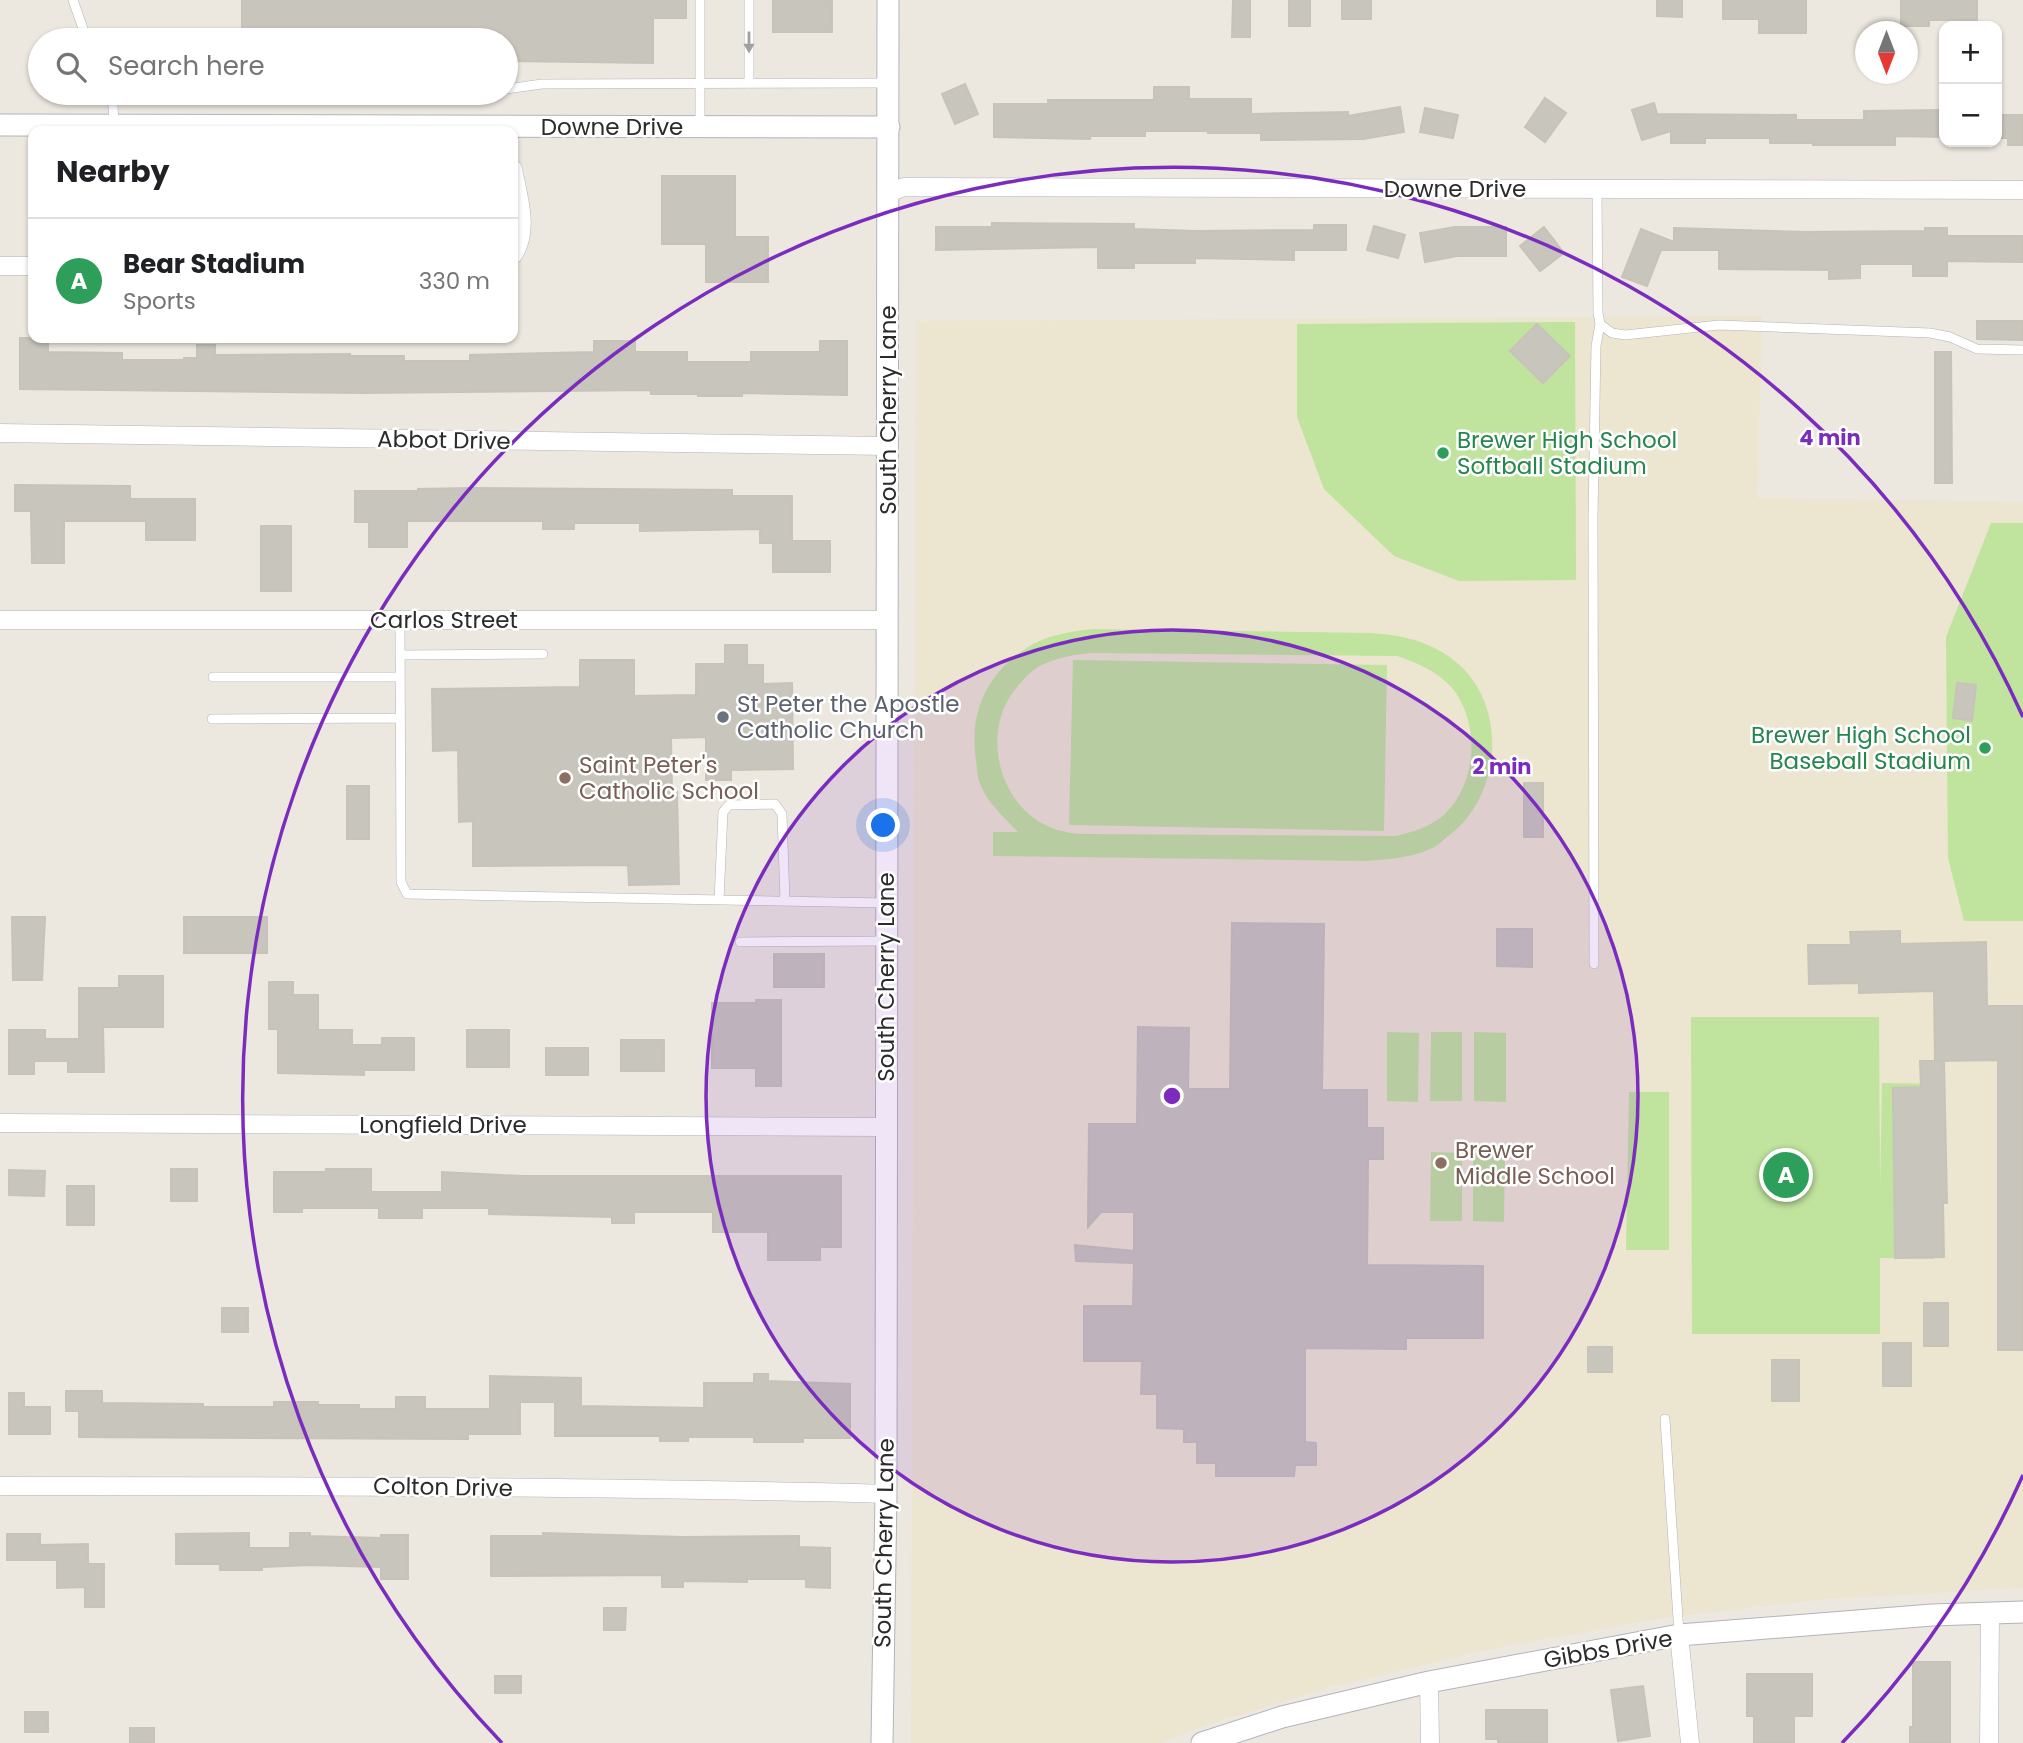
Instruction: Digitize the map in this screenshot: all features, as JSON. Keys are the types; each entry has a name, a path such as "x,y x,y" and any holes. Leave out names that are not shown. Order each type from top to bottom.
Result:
{"street":[{"name":"South Cherry Lane","path":"882,1743 886,1494 888,0"},
{"name":"Downe Drive","path":"0,125 212,126"},
{"name":"Downe Drive","path":"518,129 889,127"},
{"name":"Downe Drive","path":"888,193 904,187 2023,190"},
{"path":"518,194 523,218 518,248"},
{"path":"0,266 28,266"},
{"name":"Abbot Drive","path":"0,433 888,446"},
{"name":"Carlos Street","path":"0,620 887,620"},
{"name":"Longfield Drive","path":"0,1123 885,1127"},
{"name":"Colton Drive","path":"0,1486 734,1490 886,1494"},
{"name":"Gibbs Drive","path":"1202,1743 1282,1717 1429,1682 1679,1635 1932,1615 2023,1612"},
{"path":"1989,1743 1990,1613"},
{"path":"1679,1635 1690,1743"},
{"path":"1429,1682 1430,1743"}],"lane":[{"path":"73,0 83,28"},
{"path":"700,0 700,127"},
{"path":"749,0 749,83"},
{"path":"518,87 542,84 888,83"},
{"path":"113,105 114,125"},
{"path":"1594,964 1593,517 1596,346 1600,324 1597,190"},
{"path":"1600,324 1612,333 1625,335 1719,325 1930,333 1950,337 1977,349 2023,350"},
{"path":"400,620 401,882 407,894 886,903"},
{"path":"400,655 543,653"},
{"path":"213,677 400,677"},
{"path":"212,719 400,718"},
{"path":"719,900 723,812 729,805 775,804 782,814 785,901"},
{"path":"740,942 886,941"},
{"path":"1665,1419 1679,1635"}],"shaded area":[{"name":"Brewer Middle School","path":"1762,316 1757,498 2023,502 2023,1588 1826,1599 1662,1618 1487,1650 1331,1687 1206,1725 1161,1743 911,1743 916,321"}],"green space":[{"name":"Brewer High School Softball Stadium","path":"1575,322 1576,580 1459,581 1394,556 1324,489 1297,417 1297,324"},
{"name":"Brewer High School Baseball Stadium","path":"1991,523 2023,523 2023,921 1964,921 1948,858 1946,637"},
{"path":"1092,629 1371,633 1402,637 1432,647 1451,658 1470,676 1483,698 1490,722 1492,748 1489,773 1480,798 1466,819 1437,845 1415,854 1391,859 1367,861 993,856 993,832 1018,832 991,802 978,779 975,726 983,697 1011,659 1033,644 1049,637","holes":["1092,653 1397,656 1430,670 1451,686 1464,708 1471,739 1468,772 1455,801 1440,819 1408,833 1395,836 1070,833 1052,828 1034,818 1019,804 1008,788 1001,769 998,729 1003,710 1028,674 1059,658"]},
{"path":"1073,660 1387,665 1384,831 1069,825"},
{"path":"1691,1017 1879,1017 1880,1189 1882,1083 1937,1084 1934,1259 1880,1258 1880,1334 1692,1334"},
{"path":"1387,1032 1419,1033 1418,1102 1387,1101"},
{"path":"1431,1032 1462,1032 1462,1101 1430,1101"},
{"path":"1474,1032 1506,1033 1506,1102 1474,1101"},
{"path":"1629,1092 1669,1092 1669,1250 1626,1250"},
{"path":"1431,1152 1462,1153 1462,1221 1430,1221"},
{"path":"1473,1153 1505,1153 1504,1222 1473,1221"}],"building":[{"path":"242,0 686,0 686,18 653,18 653,63 518,61 518,28 242,28"},
{"path":"773,0 832,0 832,32 773,32"},
{"path":"1233,0 1250,0 1250,37 1232,37"},
{"path":"1289,0 1310,0 1310,26 1289,26"},
{"path":"1342,0 1371,0 1371,19 1342,19"},
{"path":"1657,0 1682,0 1682,17 1657,16"},
{"path":"1723,0 1806,0 1806,33 1759,33 1759,19 1723,19"},
{"path":"1901,0 1977,0 1977,20 1929,20 1929,26 1918,26 1918,21 1901,21"},
{"path":"965,84 978,114 955,124 942,94"},
{"path":"1154,87 1189,87 1189,99 1251,99 1251,114 1348,112 1348,116 1400,107 1404,132 1363,139 1261,140 1261,133 1208,131 1145,131 1145,136 1090,136 1090,139 994,137 994,104 1048,104 1048,100 1154,100"},
{"path":"1545,98 1566,113 1545,142 1525,127"},
{"path":"1654,103 1657,114 1796,115 1796,120 1864,120 1864,111 1939,110 1939,137 1895,136 1895,145 1770,143 1770,138 1705,138 1705,143 1671,143 1671,131 1642,140 1632,110"},
{"path":"1425,108 1458,115 1453,138 1420,132"},
{"path":"2002,115 2023,115 2023,145 2008,145 2008,138 2002,138"},
{"path":"662,176 735,176 735,237 768,237 768,282 706,282 706,244 662,244"},
{"path":"992,223 1134,224 1134,229 1195,231 1314,230 1314,225 1346,225 1346,250 1294,250 1294,260 1195,258 1195,263 1134,263 1134,268 1098,268 1098,247 936,250 936,227 992,227"},
{"path":"1374,226 1405,235 1398,258 1367,250"},
{"path":"1455,227 1506,227 1506,256 1457,256 1425,262 1420,233"},
{"path":"1544,227 1564,253 1540,271 1520,246"},
{"path":"1674,228 1805,232 1925,231 1925,228 1947,228 1947,236 2023,236 2023,262 1947,261 1947,276 1913,276 1913,264 1860,264 1860,278 1829,279 1829,270 1719,269 1719,250 1661,250 1647,286 1622,277 1641,229 1674,242"},
{"path":"1977,321 2023,321 2023,340 1977,339"},
{"path":"1537,324 1570,356 1543,383 1510,351"},
{"path":"20,338 28,338 28,343 48,343 48,352 122,353 122,360 197,358 197,345 215,345 215,355 350,354 404,356 404,361 470,361 470,355 594,352 594,341 635,341 635,352 687,352 687,362 751,362 751,352 820,352 820,341 847,341 847,395 742,393 742,396 698,396 651,394 651,390 361,393 20,389"},
{"path":"1935,352 1951,352 1952,483 1935,483"},
{"path":"15,485 130,486 130,499 195,499 195,540 146,540 146,521 64,521 64,563 32,563 31,511 15,511"},
{"path":"472,488 732,490 732,496 792,496 792,541 830,541 830,572 773,572 773,543 760,543 760,529 640,531 640,523 574,523 574,529 543,529 543,521 407,521 407,547 369,547 369,522 355,522 355,491"},
{"path":"261,526 291,526 291,591 261,591"},
{"path":"725,645 747,645 747,665 763,665 763,684 792,683 793,769 731,770 731,780 706,780 706,737 671,738 672,793 677,792 679,884 629,885 628,865 473,866 473,821 459,822 458,750 433,751 432,689 580,687 580,660 634,660 634,696 696,695 696,664 725,664"},
{"path":"1957,683 1976,685 1972,721 1953,718"},
{"path":"1524,783 1543,783 1543,837 1524,837"},
{"path":"347,786 369,786 369,839 347,839"},
{"path":"12,917 45,917 42,980 13,980"},
{"path":"184,917 267,917 267,953 184,953"},
{"path":"1232,923 1324,924 1322,1090 1367,1090 1367,1128 1383,1128 1383,1159 1368,1159 1367,1265 1483,1266 1483,1338 1406,1338 1406,1349 1305,1348 1305,1442 1316,1443 1316,1465 1295,1465 1294,1476 1216,1476 1216,1463 1197,1463 1197,1442 1184,1442 1184,1429 1157,1428 1157,1394 1141,1394 1142,1361 1084,1361 1084,1306 1133,1306 1134,1263 1076,1261 1075,1245 1134,1251 1134,1212 1101,1212 1088,1227 1089,1124 1137,1124 1138,1027 1189,1028 1188,1089 1230,1089"},
{"path":"1497,929 1532,929 1532,967 1497,966"},
{"path":"1900,931 1900,944 1986,942 1987,1006 2023,1006 2023,1350 1998,1350 1998,1060 1935,1061 1934,991 1859,993 1859,983 1809,984 1808,945 1851,945 1850,932"},
{"path":"774,954 824,954 824,987 774,987"},
{"path":"119,976 163,976 163,1027 103,1027 104,1072 68,1072 68,1061 34,1061 34,1074 9,1074 9,1030 45,1030 45,1039 79,1039 79,988 119,988"},
{"path":"269,982 293,982 293,995 318,995 318,1030 352,1030 352,1045 382,1045 382,1038 414,1038 414,1070 364,1070 364,1075 278,1073 278,1029 269,1029"},
{"path":"756,1000 781,1000 781,1086 756,1086 756,1068 712,1068 712,1003 756,1003"},
{"path":"467,1030 509,1030 509,1067 467,1067"},
{"path":"621,1040 664,1040 664,1071 621,1071"},
{"path":"546,1048 588,1048 588,1075 546,1075"},
{"path":"1920,1061 1944,1061 1947,1203 1943,1203 1944,1257 1895,1258 1893,1088 1921,1087"},
{"path":"171,1169 197,1169 197,1201 171,1201"},
{"path":"326,1169 371,1169 371,1192 442,1192 442,1172 522,1176 841,1176 841,1247 820,1247 820,1260 768,1260 768,1232 713,1232 713,1212 634,1212 634,1223 612,1223 612,1217 489,1214 489,1208 422,1208 422,1218 379,1218 379,1208 302,1208 302,1212 274,1212 274,1172 326,1172"},
{"path":"9,1170 45,1171 44,1196 9,1195"},
{"path":"67,1186 94,1186 94,1225 67,1225"},
{"path":"1924,1303 1948,1303 1948,1346 1924,1346"},
{"path":"222,1308 248,1308 248,1332 222,1332"},
{"path":"1883,1343 1911,1343 1911,1386 1883,1386"},
{"path":"1588,1347 1612,1347 1612,1372 1588,1372"},
{"path":"1772,1360 1799,1360 1799,1401 1772,1401"},
{"path":"754,1374 768,1374 768,1381 850,1384 850,1438 754,1442 754,1437 688,1437 688,1441 660,1441 660,1436 555,1436 555,1402 520,1402 520,1434 468,1434 468,1439 79,1437 79,1411 66,1411 66,1391 102,1391 102,1403 274,1407 274,1402 318,1402 318,1405 359,1405 359,1409 396,1409 396,1397 425,1397 425,1409 490,1409 490,1376 581,1378 581,1406 704,1408 704,1383 754,1383"},
{"path":"9,1393 24,1393 24,1407 50,1407 50,1434 9,1434"},
{"path":"249,1533 249,1548 290,1548 290,1533 381,1538 381,1535 408,1535 408,1579 381,1579 381,1567 310,1565 262,1567 262,1570 220,1570 220,1564 176,1564 176,1534"},
{"path":"543,1533 683,1537 799,1536 799,1547 830,1548 830,1588 806,1587 806,1579 683,1581 683,1587 662,1587 662,1575 491,1576 491,1536 543,1536"},
{"path":"7,1534 40,1534 40,1545 88,1544 88,1564 104,1564 104,1607 85,1607 85,1587 57,1588 57,1560 7,1560"},
{"path":"604,1608 626,1608 625,1630 604,1630"},
{"path":"1913,1662 1950,1662 1950,1743 1910,1743 1910,1727 1913,1727"},
{"path":"1747,1674 1812,1674 1812,1716 1794,1716 1794,1743 1754,1743 1754,1716 1747,1716"},
{"path":"495,1676 521,1676 521,1693 495,1693"},
{"path":"1643,1686 1650,1736 1618,1741 1611,1690"},
{"path":"1486,1710 1547,1710 1547,1743 1498,1743 1498,1739 1486,1739"},
{"path":"25,1712 48,1712 48,1732 25,1732"},
{"path":"130,1728 154,1728 154,1743 130,1743"}],"place":[{"name":"Brewer High School Softball Stadium","path":"1443,453"},
{"name":"St Peter the Apostle Catholic Church","path":"723,717"},
{"name":"Brewer High School Baseball Stadium","path":"1985,748"},
{"name":"Saint Peter's Catholic School","path":"565,778"},
{"name":"Brewer Middle School","path":"1441,1163"},
{"name":"Bear Stadium","path":"1786,1175"}]}
